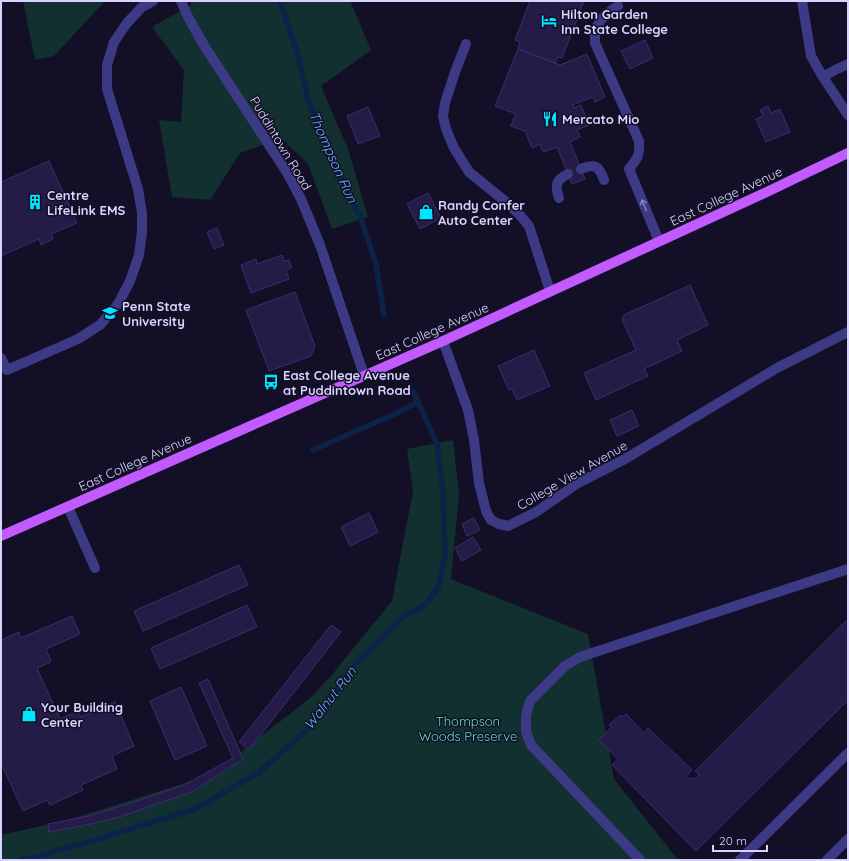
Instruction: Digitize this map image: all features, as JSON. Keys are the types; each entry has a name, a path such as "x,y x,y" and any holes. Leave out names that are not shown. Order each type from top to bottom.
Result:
{"main road":[{"name":"East College Avenue","path":"1,536 443,340 848,153"}],"street":[{"path":"1,358 7,370 78,339 100,325 118,304 130,281 139,255 142,232 142,212 138,189 107,89 107,65 114,42 127,23 142,7 153,1"},
{"name":"Puddintown Road","path":"181,1 188,17 205,46 286,171 301,199 320,245 364,375"},
{"path":"802,1 811,56 823,78 848,115"},
{"path":"618,6 609,11 599,23 595,32 595,43 639,141 640,151 636,160 629,169 659,241"},
{"path":"466,44 445,103 443,116 446,129 454,148 469,172 506,202 519,214 528,226 550,291"},
{"path":"823,78 848,64"},
{"path":"581,169 589,165 596,166 604,180"},
{"path":"559,198 556,189 557,183 561,177 568,174"},
{"name":"College View Avenue","path":"443,340 468,410 474,440 479,482 486,511 491,520 508,526 536,512 578,483 625,459 777,368 848,332"},
{"path":"68,507 95,568"},
{"path":"640,860 531,745 526,732 526,716 530,701 565,666 580,657 848,570"},
{"path":"740,860 848,753"},
{"path":"826,860 848,839"}],"green space":[{"path":"23,1 105,1 54,56 35,60"},
{"path":"190,1 352,1 351,3 371,50 321,86 348,149 368,217 332,229 308,164 281,138 240,153 210,200 172,197 159,120 181,122 184,70 152,27 191,5"},
{"name":"Thompson Woods Preserve","path":"453,440 459,494 451,579 588,634 614,779 678,860 1,860 1,835 72,819 204,777 241,752 309,699 330,677 392,601 413,491 407,449"}],"building":[{"name":"Hilton Garden Inn State College","path":"530,1 584,1 562,58 558,57 555,63 518,49 520,42 515,40"},
{"path":"645,40 653,58 630,69 621,51"},
{"name":"Mercato Mio","path":"518,49 560,65 587,54 605,97 595,102 593,97 572,105 574,108 581,105 589,125 577,130 580,137 570,142 585,179 572,184 557,147 543,152 540,144 532,148 525,131 511,126 516,114 495,106"},
{"path":"768,106 771,113 780,109 790,132 766,142 756,119 763,116 760,110"},
{"path":"368,107 380,136 358,144 347,116"},
{"name":"Centre LifeLink EMS","path":"49,161 77,223 51,234 53,239 41,245 39,239 1,256 1,182"},
{"path":"428,193 441,218 420,229 407,204"},
{"path":"217,228 224,245 214,249 207,232"},
{"path":"282,255 284,261 289,260 292,268 286,270 289,279 251,293 241,265 256,259 257,264"},
{"path":"690,285 708,325 677,340 682,351 644,369 648,376 596,400 584,373 636,350 622,320 624,315"},
{"path":"295,292 315,346 311,356 269,371 246,310"},
{"path":"534,350 550,386 517,400 512,389 509,390 498,366"},
{"path":"632,410 639,426 617,436 610,420"},
{"path":"369,513 378,532 350,546 341,527"},
{"path":"474,518 480,530 467,536 462,524"},
{"path":"473,537 481,550 462,561 455,548"},
{"path":"239,565 248,585 143,631 134,611"},
{"path":"247,605 257,627 160,669 151,648"},
{"name":"Your Building Center","path":"72,616 80,634 46,649 51,662 37,668 60,719 78,711 81,717 115,702 134,746 112,756 117,769 81,785 83,790 50,805 47,800 23,811 1,763 1,640 19,632 21,638"},
{"path":"848,619 848,700 696,851 612,765 618,759 599,740 612,727 609,725 620,715 623,717 626,714 644,733 648,728 692,770 687,776 689,779 697,778 699,775 695,771"},
{"path":"331,625 341,632 249,750 239,742"},
{"path":"208,679 243,759 192,792 119,817 49,832 48,824 89,816 184,785 233,758 199,683"},
{"path":"181,687 207,746 175,760 150,701"}],"waterway":[{"name":"Thompson Run","path":"280,1 298,56 309,103 332,162 360,216 376,264 384,314"},
{"name":"Walnut Run","path":"21,860 98,839 195,809 258,773 309,728 354,666 405,615 424,606 438,588 445,554 443,491 437,444 413,391"},
{"path":"313,450 395,414 418,402"}],"place":[{"name":"Hilton Garden Inn State College","path":"549,21"},
{"name":"Mercato Mio","path":"550,119"},
{"name":"Centre LifeLink EMS","path":"35,202"},
{"name":"Randy Confer Auto Center","path":"426,212"},
{"name":"Penn State University","path":"110,313"},
{"name":"East College Avenue at Puddintown Road","path":"271,382"},
{"name":"Your Building Center","path":"29,714"}]}
